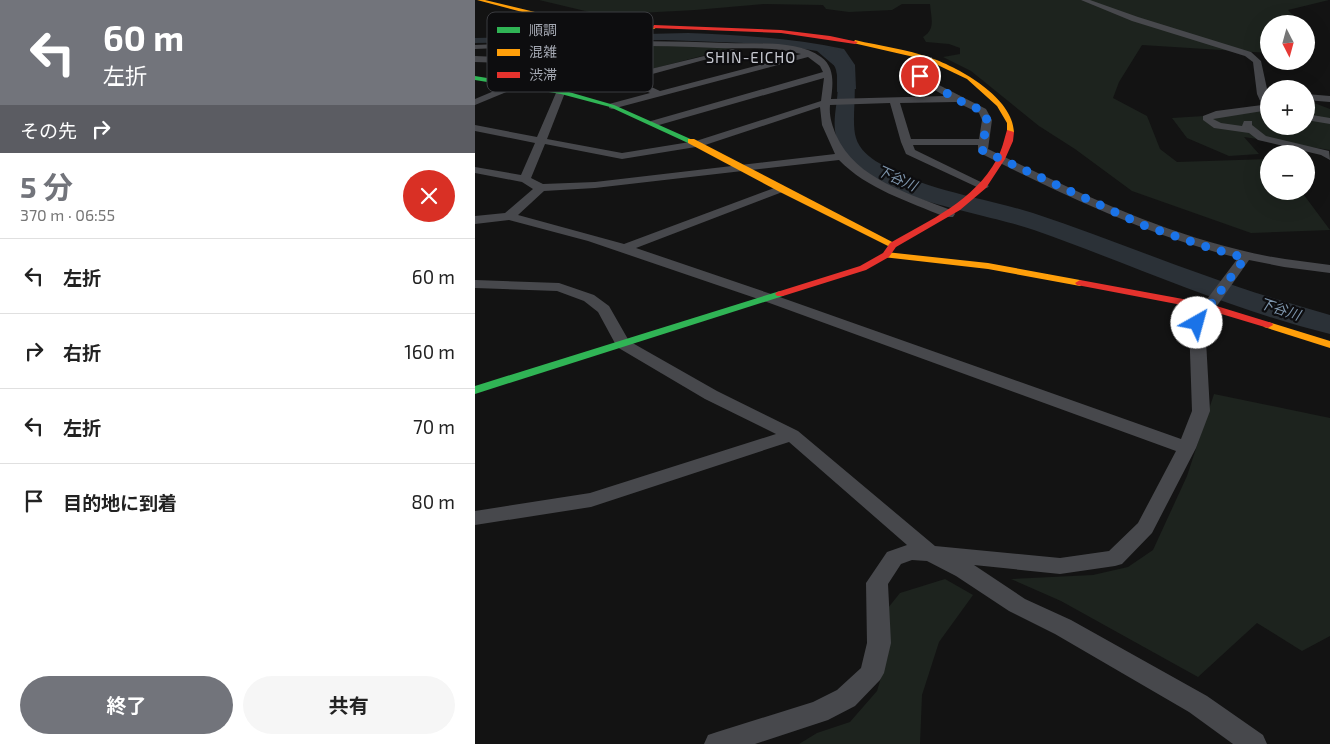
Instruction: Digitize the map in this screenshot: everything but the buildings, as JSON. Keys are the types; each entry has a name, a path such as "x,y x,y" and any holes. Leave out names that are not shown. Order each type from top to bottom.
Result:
{"street":[{"path":"479,0 524,12"},
{"path":"1084,0 1135,19 1247,54 1257,61 1262,80"},
{"path":"475,390 863,268 886,255 893,245 953,211 973,195 983,186 1001,159 1009,141 1010,123 1000,105 969,78 929,60 859,42 805,33 653,27"},
{"path":"653,44 794,50 818,59 826,68 829,90 825,116 842,156 863,174 892,190 953,211"},
{"path":"653,71 750,47"},
{"path":"612,106 808,54"},
{"path":"929,60 907,66 931,84 956,99 983,111 987,120 982,150 1143,225 1245,258 1330,270"},
{"path":"655,124 827,74"},
{"path":"716,78 756,95"},
{"path":"653,91 657,93"},
{"path":"475,102 499,92"},
{"path":"525,180 562,92 612,106 655,124 698,144 781,189 893,245"},
{"path":"1315,98 1330,99"},
{"path":"475,128 622,156 698,144 827,102 956,99"},
{"path":"894,100 909,152 983,186"},
{"path":"1252,130 1218,126 1206,118 1216,114 1260,108"},
{"path":"1260,117 1248,120 1247,126 1269,140 1325,154 1330,157"},
{"path":"1315,118 1330,121"},
{"path":"907,142 984,142"},
{"path":"475,170 525,180 541,188 595,185 745,169 842,156"},
{"path":"509,216 541,188"},
{"path":"623,248 781,189"},
{"path":"475,220 509,216 560,228 623,248 769,298 1187,448"},
{"path":"886,255 989,266 1213,302 1330,345"},
{"path":"717,744 819,712 846,698 872,673 879,643 877,583 894,558 911,552 1060,566 1115,558 1145,528 1187,448 1201,411 1197,323 1245,258"},
{"path":"475,284 559,288 589,298 604,309 622,344 711,395 793,435 930,553 964,570 1017,605 1063,627 1199,704 1253,744"},
{"path":"475,518 591,500 793,435"}],"shaded area":[{"path":"539,0 1329,0 1288,10 1293,15 1260,15 1260,52 1142,45 1119,82 1113,98 1147,116 1160,149 1177,162 1260,159 1260,200 1308,200 1330,230 1251,233 1132,191 1075,149 1039,126 971,71 943,57 960,54 960,48 949,44 926,42 923,37 930,30 932,23 930,4 902,4 892,10 849,12 826,9 823,5 764,4 653,12 589,12"},
{"path":"688,33 766,38 844,49 855,65 856,89 837,92 837,68 817,51 773,44 653,40 653,34"},
{"path":"475,38 487,38 487,43 475,43"},
{"path":"653,45 736,47 653,69"},
{"path":"1315,103 1330,109 1330,150 1315,148 1315,145 1297,145 1244,137 1259,154 1229,156 1187,138 1172,118 1220,115 1260,107 1260,135 1315,135"},
{"path":"1214,394 1330,418 1330,636 1302,651 1257,623 1198,677 1061,601 1011,579 1093,575 1128,567 1153,550 1187,476"},
{"path":"945,579 973,595 939,642 922,695 920,744 799,744 817,733 850,722 877,691 888,655 884,613 900,593"}],"waterway":[{"name":"下谷川","path":"831,52 840,60 846,81 844,118 846,140 861,161 884,176 922,191 1022,218 1210,287 1330,325"}],"traffic: fast":[{"path":"475,78 487,80"},
{"path":"562,92 612,106 691,141"},
{"path":"475,390 780,294"}],"traffic: slow":[{"path":"479,0 528,12"},
{"path":"855,42 929,59 969,78 1000,105 1010,123 1010,132"},
{"path":"691,141 893,245"},
{"path":"886,255 988,266 1080,283"},
{"path":"1268,325 1330,345"}],"traffic: jam":[{"path":"654,27 781,32 830,37 855,42"},
{"path":"780,294 863,268 886,255 893,245 957,208 983,186 1001,159 1009,141 1010,132"},
{"path":"1080,283 1210,307 1268,325"}],"district":[{"name":"SHIN-EICHO","path":"751,58"}],"route":[{"path":"920,76 956,99 983,111 987,120 987,131 982,150 1143,225 1245,258 1197,323"}]}
